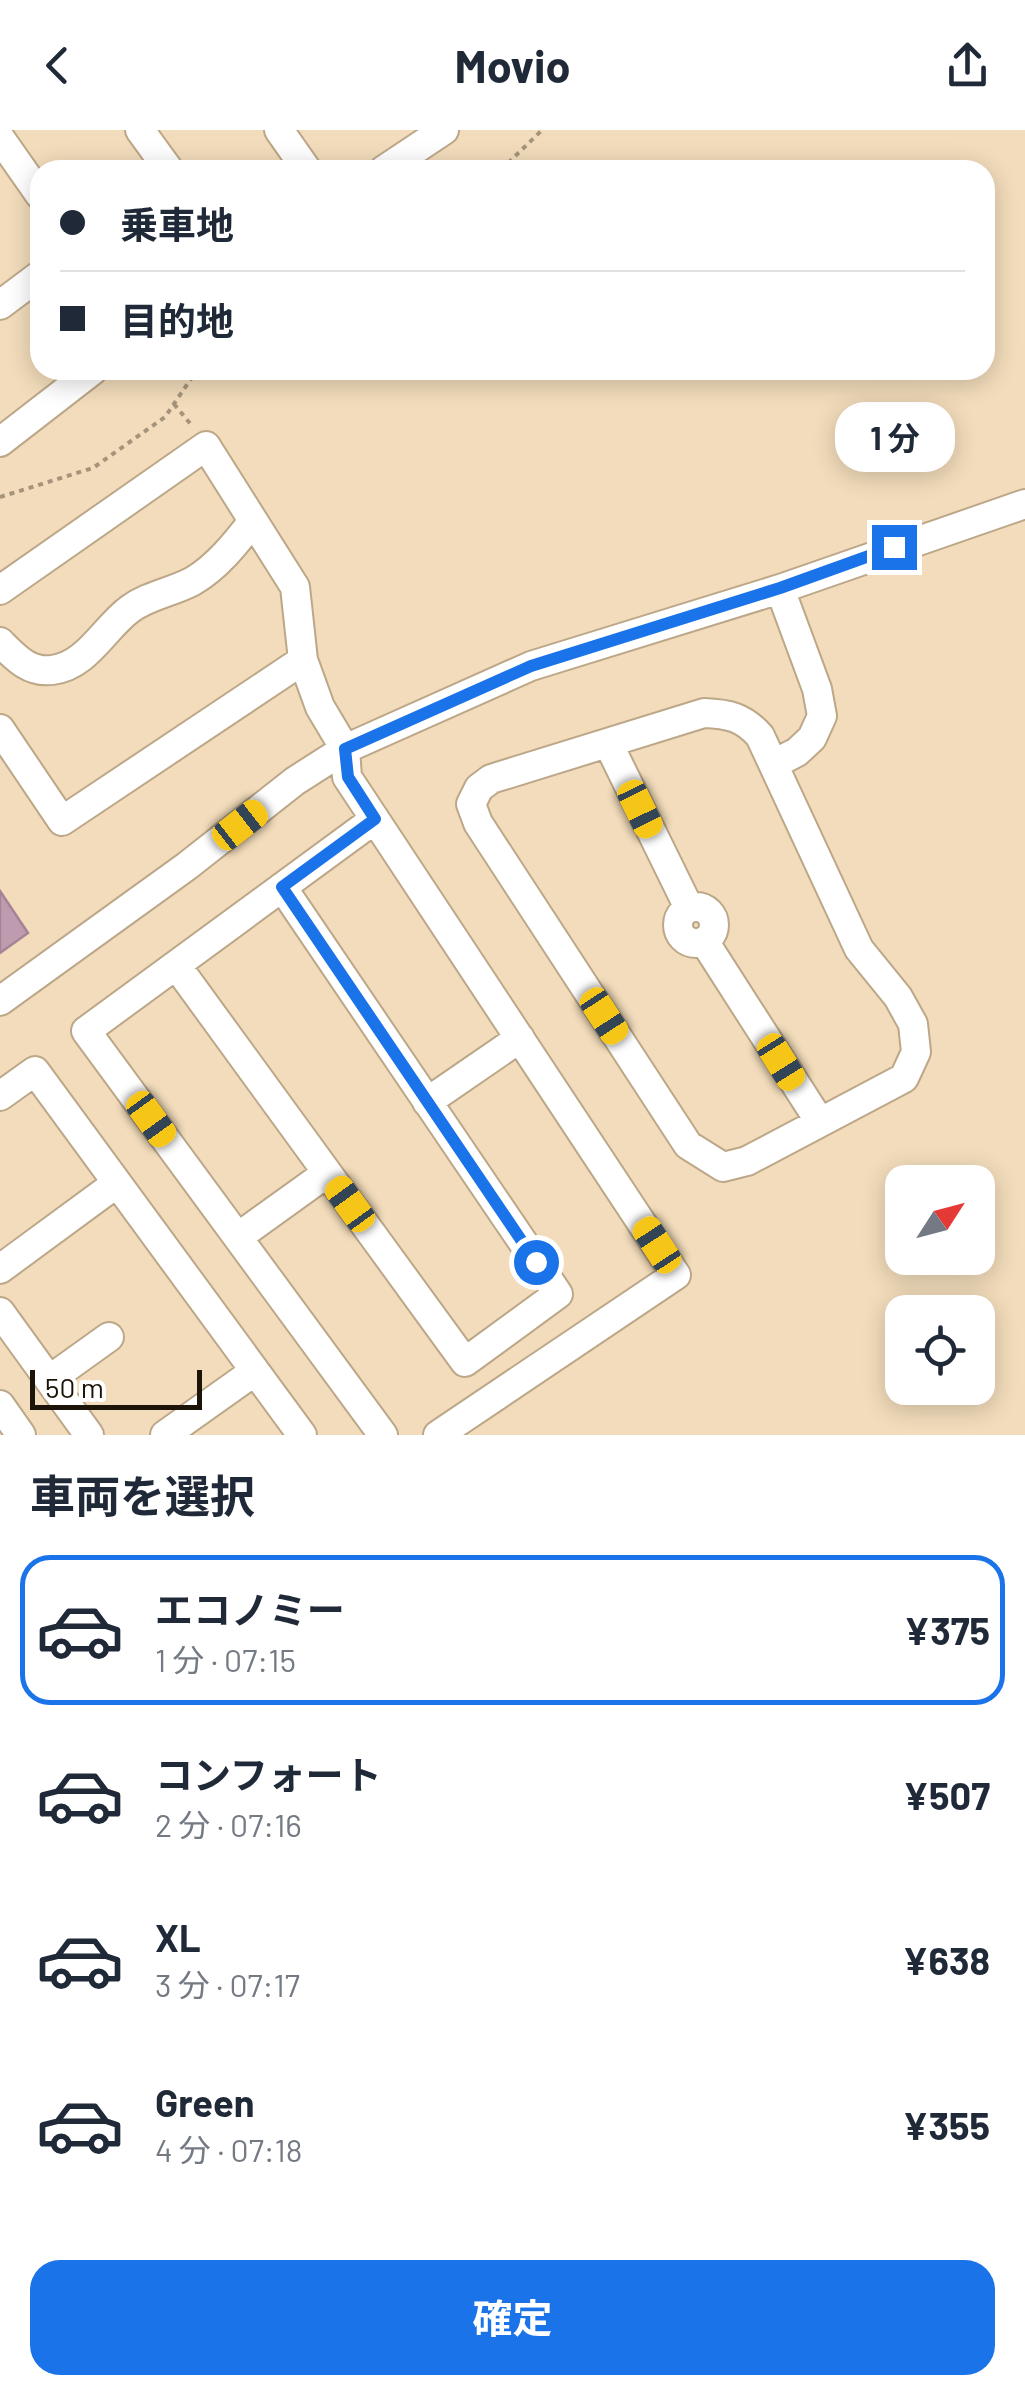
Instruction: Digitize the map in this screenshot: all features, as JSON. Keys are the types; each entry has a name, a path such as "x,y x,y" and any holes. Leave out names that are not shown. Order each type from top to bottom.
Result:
{"street":[{"path":"140,130 162,160"},
{"path":"279,130 300,160"},
{"path":"397,160 433,133"},
{"path":"0,138 30,181"},
{"path":"0,305 30,282"},
{"path":"0,442 80,380"},
{"path":"0,590 206,446 294,588 303,660 320,707 345,749 348,777 676,1274 438,1435"},
{"path":"0,1001 187,866 295,781 345,749 531,666 780,588 1025,504"},
{"path":"0,642 23,665 52,670 82,658 128,610 192,582 216,563 253,521"},
{"path":"774,764 797,752 812,738 822,716 817,689 780,588"},
{"path":"0,729 62,821 303,660"},
{"path":"704,713 730,714 748,722 774,764 859,949 898,997 913,1024 916,1052 904,1078 747,1161 723,1166 688,1145 478,823 471,804 479,788 491,779 608,743 704,713"},
{"path":"608,743 688,908 703,908 712,916 714,927 704,941 820,1122"},
{"path":"375,819 86,1031 383,1435"},
{"path":"176,965 465,1362 558,1294 282,887"},
{"path":"427,1102 520,1038"},
{"path":"0,1096 35,1071 302,1435"},
{"path":"238,1238 327,1172"},
{"path":"0,1269 117,1183"},
{"path":"0,1312 89,1435"},
{"path":"49,1380 109,1337"},
{"path":"165,1435 255,1371"},
{"path":"0,1405 21,1435"}],"path":[{"path":"510,160 542,130"},
{"path":"0,497 92,468 165,418 190,380"}],"building":[{"path":"0,891 28,933 0,953"}],"route":[{"path":"536,1262 282,887 375,819 348,777 345,749 531,666 780,588 894,547"}]}
